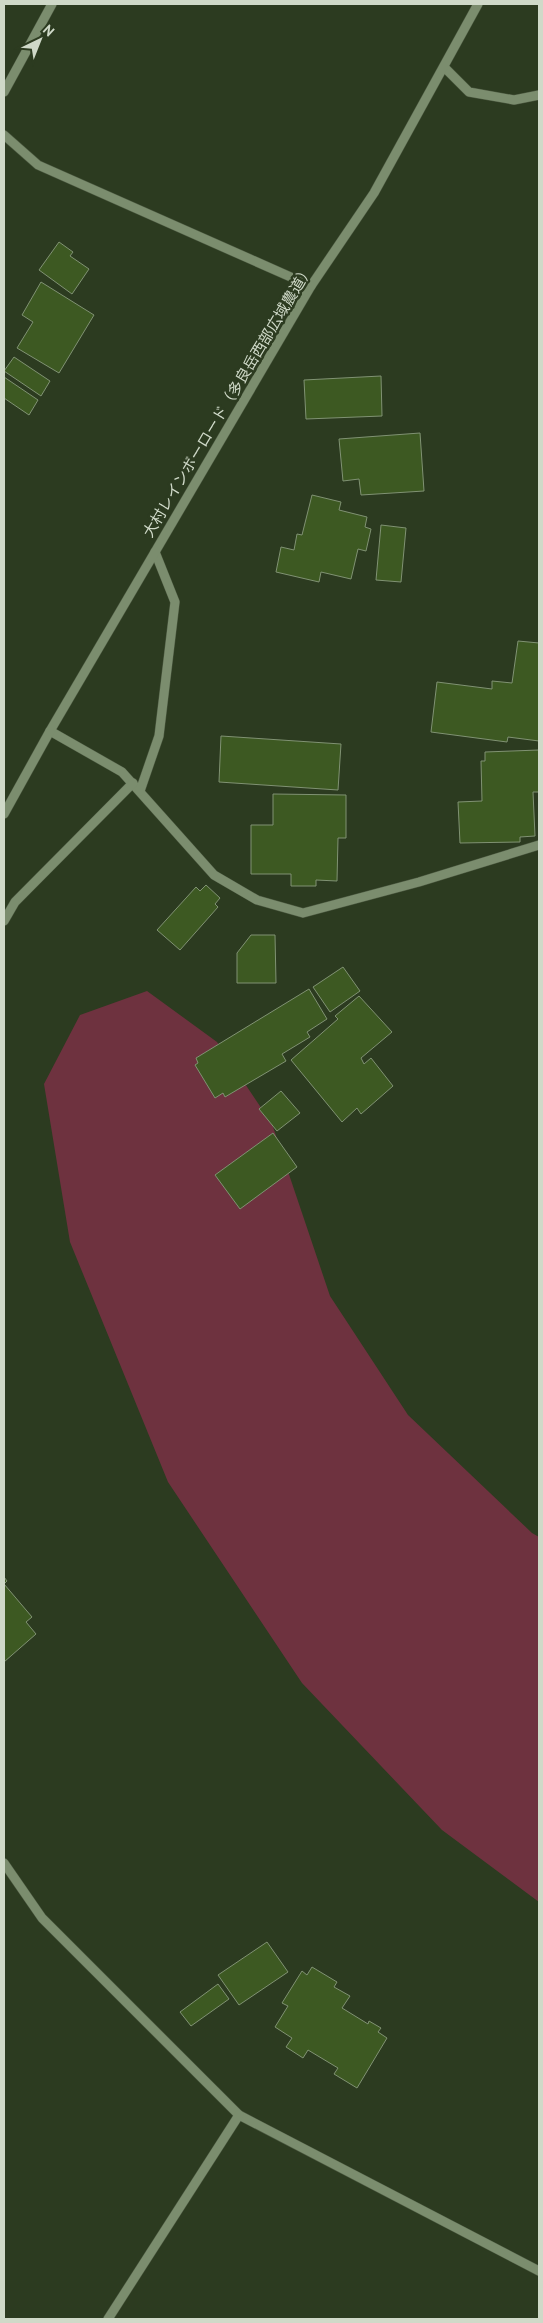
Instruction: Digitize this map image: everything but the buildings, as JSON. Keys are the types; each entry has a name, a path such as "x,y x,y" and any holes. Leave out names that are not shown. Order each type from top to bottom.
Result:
{"street":[{"path":"4,92 52,4"},
{"name":"大村レインボーロード（多良岳西部広域農道）","path":"4,814 154,552 311,286 374,193 478,4"},
{"path":"444,67 469,92 514,100 539,95"},
{"path":"4,135 38,165 311,286"},
{"path":"140,791 159,736 175,602 154,552"},
{"path":"50,731 122,772 214,875 257,900 303,913 419,882 539,845"},
{"path":"4,921 15,902 133,783"},
{"path":"4,1863 42,1918 239,2115 539,2271"},
{"path":"108,2319 239,2115"}],"shaded area":[{"path":"147,991 217,1042 272,1124 330,1296 408,1415 532,1533 539,1537 539,1902 442,1830 302,1683 168,1482 70,1242 44,1084 80,1015"}]}
